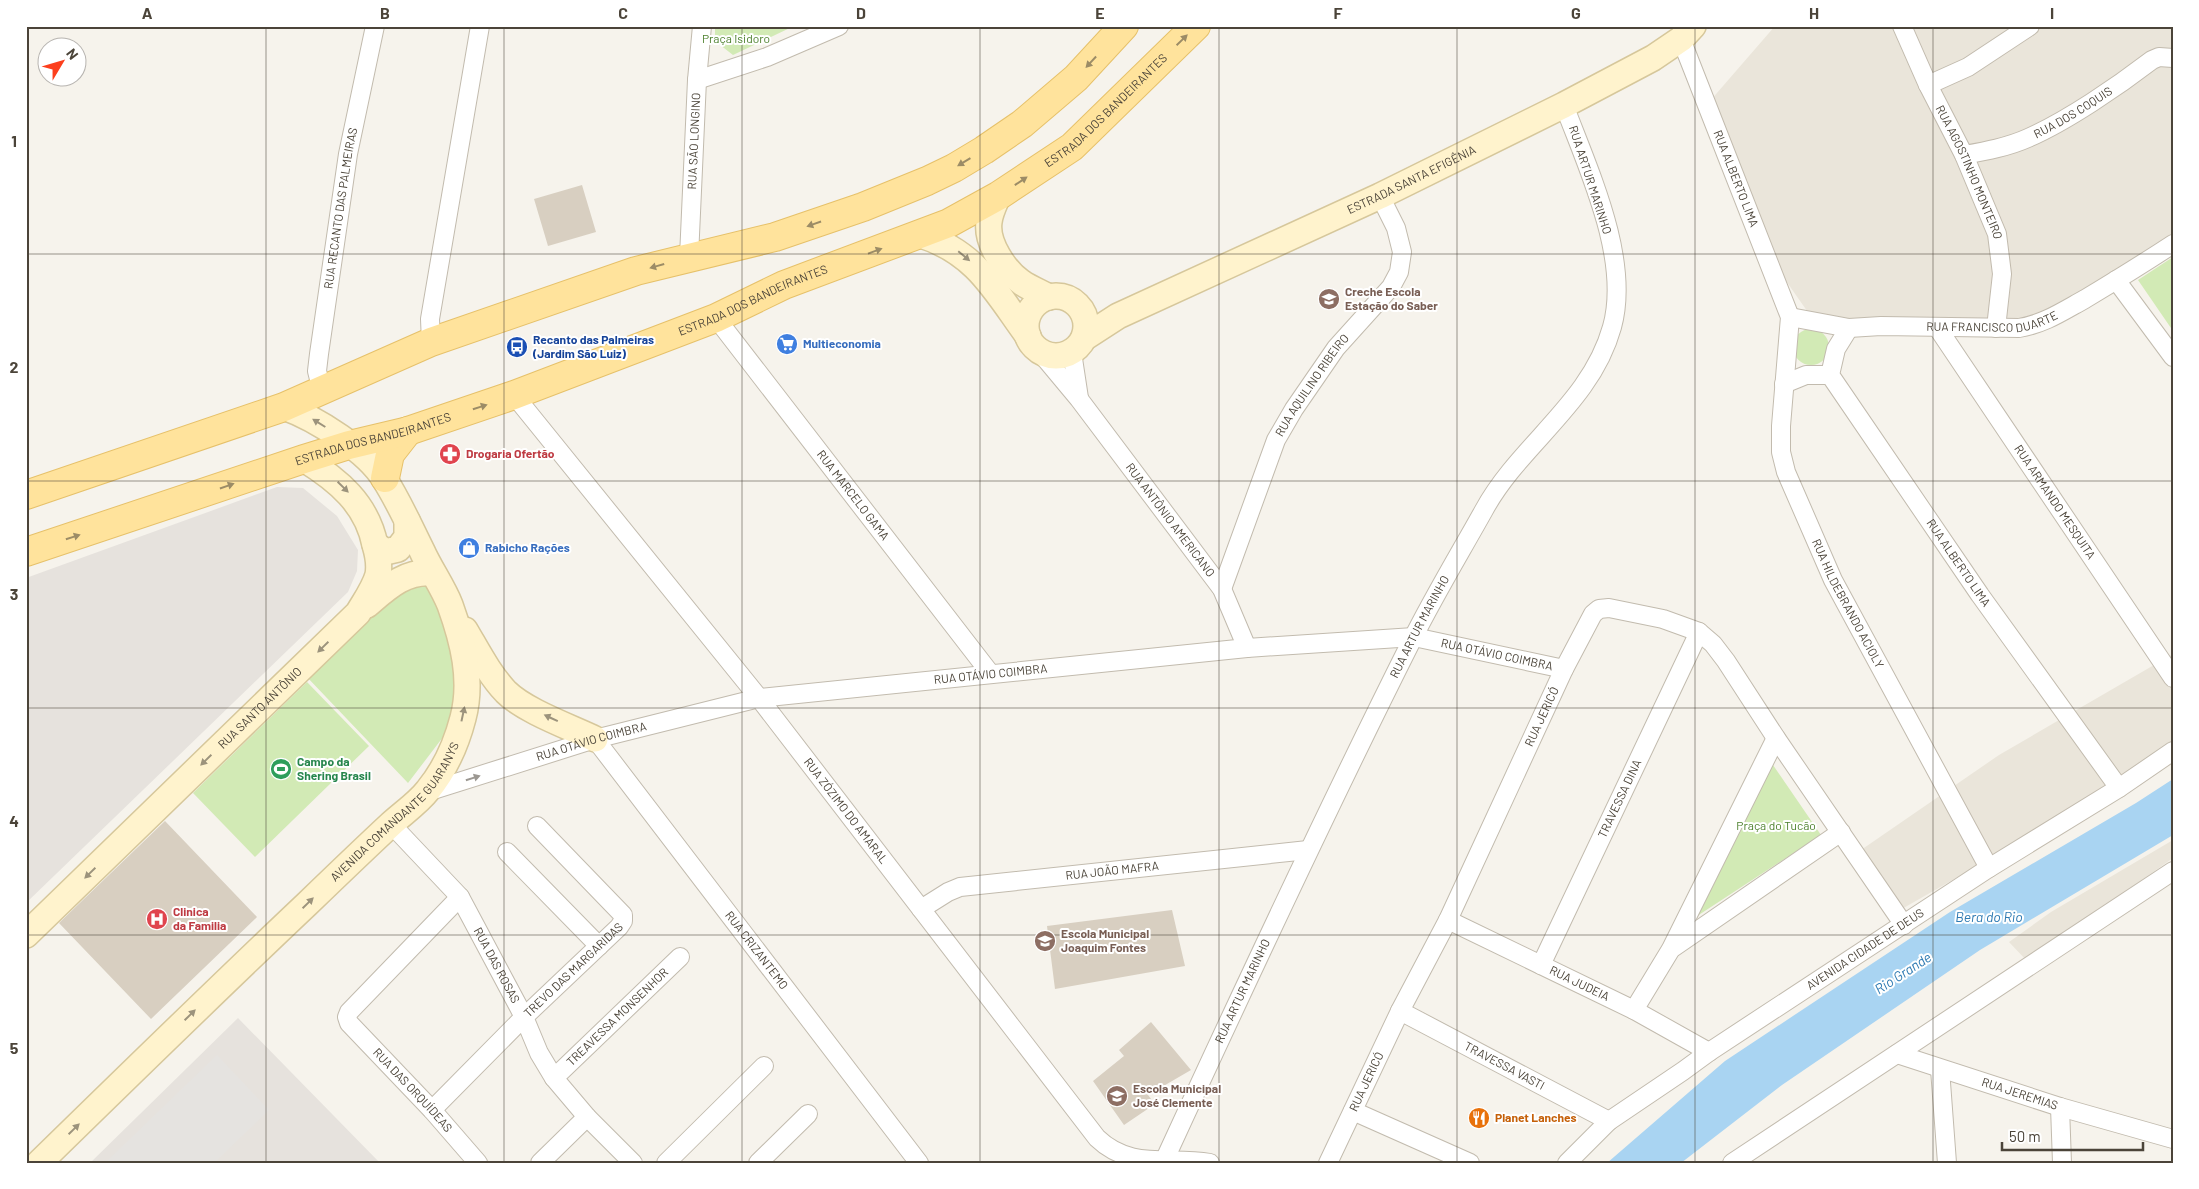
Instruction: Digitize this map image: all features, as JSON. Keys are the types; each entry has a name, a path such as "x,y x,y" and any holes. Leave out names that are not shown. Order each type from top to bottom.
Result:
{"main road":[{"path":"26,495 284,407 432,342 636,271 775,237 863,207 954,168 1022,124 1076,78 1124,26"},
{"name":"ESTRADA DOS BANDEIRANTES","path":"26,552 304,459 408,430 514,395 716,318 784,285 949,223 998,196 1072,146 1196,26"},
{"path":"385,478 390,454 408,430"}],"street":[{"name":"RUA RECANTO DAS PALMEIRAS","path":"322,391 317,371 348,154 375,26"},
{"path":"432,342 430,319 480,26"},
{"name":"RUA SÃO LONGINO","path":"689,257 697,80 702,26"},
{"path":"697,80 767,57 839,26"},
{"name":"RUA AGOSTINHO MONTEIRO","path":"1902,26 1928,85 1964,155 1997,234 2002,274 1996,328"},
{"path":"1928,85 1968,67 2030,26"},
{"name":"ESTRADA SANTA EFIGÊNIA","path":"1078,345 1118,316 1380,196 1564,105 1653,58 1687,33"},
{"name":"RUA ALBERTO LIMA","path":"1687,33 1790,317"},
{"name":"RUA DOS COQUIS","path":"1964,155 1991,150 2028,138 2071,114 2152,60 2159,57 2173,58"},
{"name":"RUA ARTUR MARINHO","path":"1165,1159 1308,850 1414,637 1488,502 1515,465 1581,390 1602,356 1612,326 1617,297 1616,268 1595,187 1564,105"},
{"path":"998,196 992,208 989,224 991,238 1001,259 1021,282 1049,297"},
{"name":"RUA AQUILINO RIBEIRO","path":"1222,589 1276,440 1294,409 1336,348 1391,287 1398,272 1402,252 1396,228 1380,196"},
{"name":"RUA ANTÔNIO AMERICANO","path":"921,235 949,245 980,271 1222,589 1247,648"},
{"name":"RUA FRANCISCO DUARTE","path":"1790,317 1849,328 2019,328 2046,321 2173,244"},
{"path":"2116,280 2173,358"},
{"path":"1076,304 1085,320 1078,345 1056,356 1033,343 1028,316 1040,301 1049,297 1058,297 1118,316"},
{"name":"RUA HILDEBRANDO ACIOLY","path":"1790,317 1784,384 1781,452 1795,494 1833,580 1989,868"},
{"name":"RUA MARCELO GAMA","path":"716,318 990,673"},
{"name":"RUA ARMANDO MESQUITA","path":"1937,327 2173,678"},
{"path":"1784,384 1806,375 1830,375 1836,349 1849,328"},
{"name":"RUA ANTÔNIO AMERICANO","path":"1078,345 1079,399"},
{"name":"RUA ALBERTO LIMA","path":"1830,375 1980,595 2119,788"},
{"name":"RUA ZÓZIMO DO AMARAL","path":"514,395 759,698 1097,1138 1131,1161 1165,1159 1210,1163"},
{"name":"AVENIDA COMANDANTE GUARANYS","path":"39,1163 391,824 427,792 447,763 463,717 468,689 468,675 449,603 385,478 367,459 333,432 306,415 284,407"},
{"name":"RUA SANTO ANTÔNIO","path":"26,936 358,612 373,587 378,576 379,563 372,528 364,513 353,497 324,472 304,459"},
{"path":"375,544 385,552 398,549 407,537 407,521"},
{"path":"358,612 394,582 412,574 432,573"},
{"path":"449,603 493,677 508,694 523,705 595,739"},
{"name":"RUA JERICÓ","path":"1328,1163 1400,1011 1448,920 1564,669 1593,614 1599,610 1609,608 1663,619 1699,632 1712,644 1726,661 1776,738 1904,925"},
{"name":"TRAVESSA DINA","path":"1541,965 1699,632"},
{"name":"RUA OTÁVIO COIMBRA","path":"427,792 595,739 759,698 990,673 1247,648 1414,637 1564,669"},
{"path":"1634,1010 1671,948 1776,738"},
{"name":"RUA CRIZANTEMO","path":"595,739 919,1163"},
{"name":"AVENIDA CIDADE DE DEUS","path":"1567,1163 1609,1120 1709,1052 1989,868 2119,788 2173,751"},
{"name":"RUA DAS ROSAS","path":"391,824 460,898 524,1017 539,1054 554,1078 587,1117 633,1163"},
{"name":"TREVO DAS MARGARIDAS","path":"432,1110 524,1017 619,927 623,916 537,826"},
{"path":"1671,948 1841,832"},
{"name":"RUA JOÃO MAFRA","path":"921,909 948,892 960,887 1308,850"},
{"path":"507,852 599,946"},
{"path":"1732,1163 2173,871"},
{"name":"RUA DAS ORQUÍDEAS","path":"460,898 349,1012 347,1017 349,1023 432,1110 478,1163"},
{"name":"RUA JUDEIA","path":"1448,920 1634,1010 1709,1052"},
{"name":"TREAVESSA MONSENHOR","path":"554,1078 680,957"},
{"name":"TRAVESSA VASTI","path":"1400,1011 1609,1120"},
{"name":"RUA JEREMIAS","path":"1896,1054 2060,1107 2173,1140"},
{"path":"666,1163 764,1066"},
{"path":"1940,1069 1943,1160"},
{"path":"2060,1107 2062,1163"},
{"path":"1353,1111 1470,1163"},
{"path":"758,1163 808,1114"},
{"path":"540,1163 587,1117"}],"shaded area":[{"path":"1775,26 2173,26 2173,240 2039,316 2019,319 1812,318 1784,278 1710,101"},
{"path":"277,487 303,488 337,516 358,550 357,571 348,592 26,903 26,578"},
{"path":"2173,654 2173,748 2098,797 1900,910 1861,850 1999,755"},
{"path":"2173,840 2173,858 2027,961 2009,942 2051,912"},
{"path":"238,1018 380,1163 90,1163"},
{"path":"217,1055 269,1110 214,1163 105,1163"}],"green space":[{"name":"Praça Isidoro","path":"715,26 794,26 733,55 715,41"},
{"path":"2173,257 2173,331 2138,280"},
{"path":"1811,329 1818,330 1824,334 1828,340 1828,354 1824,360 1818,364 1811,365 1804,364 1798,360 1794,354 1793,347 1794,340 1798,334 1804,330"},
{"path":"430,581 442,610 459,683 453,724 408,783 305,675 394,590"},
{"name":"Campo da Shering Brasil","path":"307,682 369,746 255,857 193,793"},
{"name":"Praça do Tucão","path":"1773,765 1821,835 1685,924"}],"water":[{"path":"2173,779 2173,835 1980,950 1782,1085 1681,1163 1607,1163 1725,1061 1950,912 2136,803"}],"building":[{"path":"582,185 596,232 548,246 534,199"},
{"name":"Clinica da Familia","path":"165,821 257,917 151,1019 59,923"},
{"path":"1172,910 1185,966 1055,989 1047,926"},
{"path":"1151,1022 1191,1070 1148,1095 1155,1104 1124,1125 1093,1081 1124,1056 1119,1050"}],"place":[{"name":"Creche Escola Estação do Saber","path":"1329,299"},
{"name":"Multieconomia","path":"787,344"},
{"name":"Recanto das Palmeiras (Jardim São Luiz)","path":"517,347"},
{"name":"Drogaria Ofertão","path":"450,454"},
{"name":"Rabicho Rações","path":"469,548"},
{"name":"Campo da Shering Brasil","path":"281,769"},
{"name":"Clinica da Familia","path":"157,919"},
{"name":"Escola Municipal Joaquim Fontes","path":"1045,941"},
{"name":"Escola Municipal José Clemente","path":"1117,1096"},
{"name":"Planet Lanches","path":"1479,1118"}],"water label":[{"name":"Bera do Rio","path":"1989,917"},
{"name":"Rio Grande","path":"1903,973"}]}
